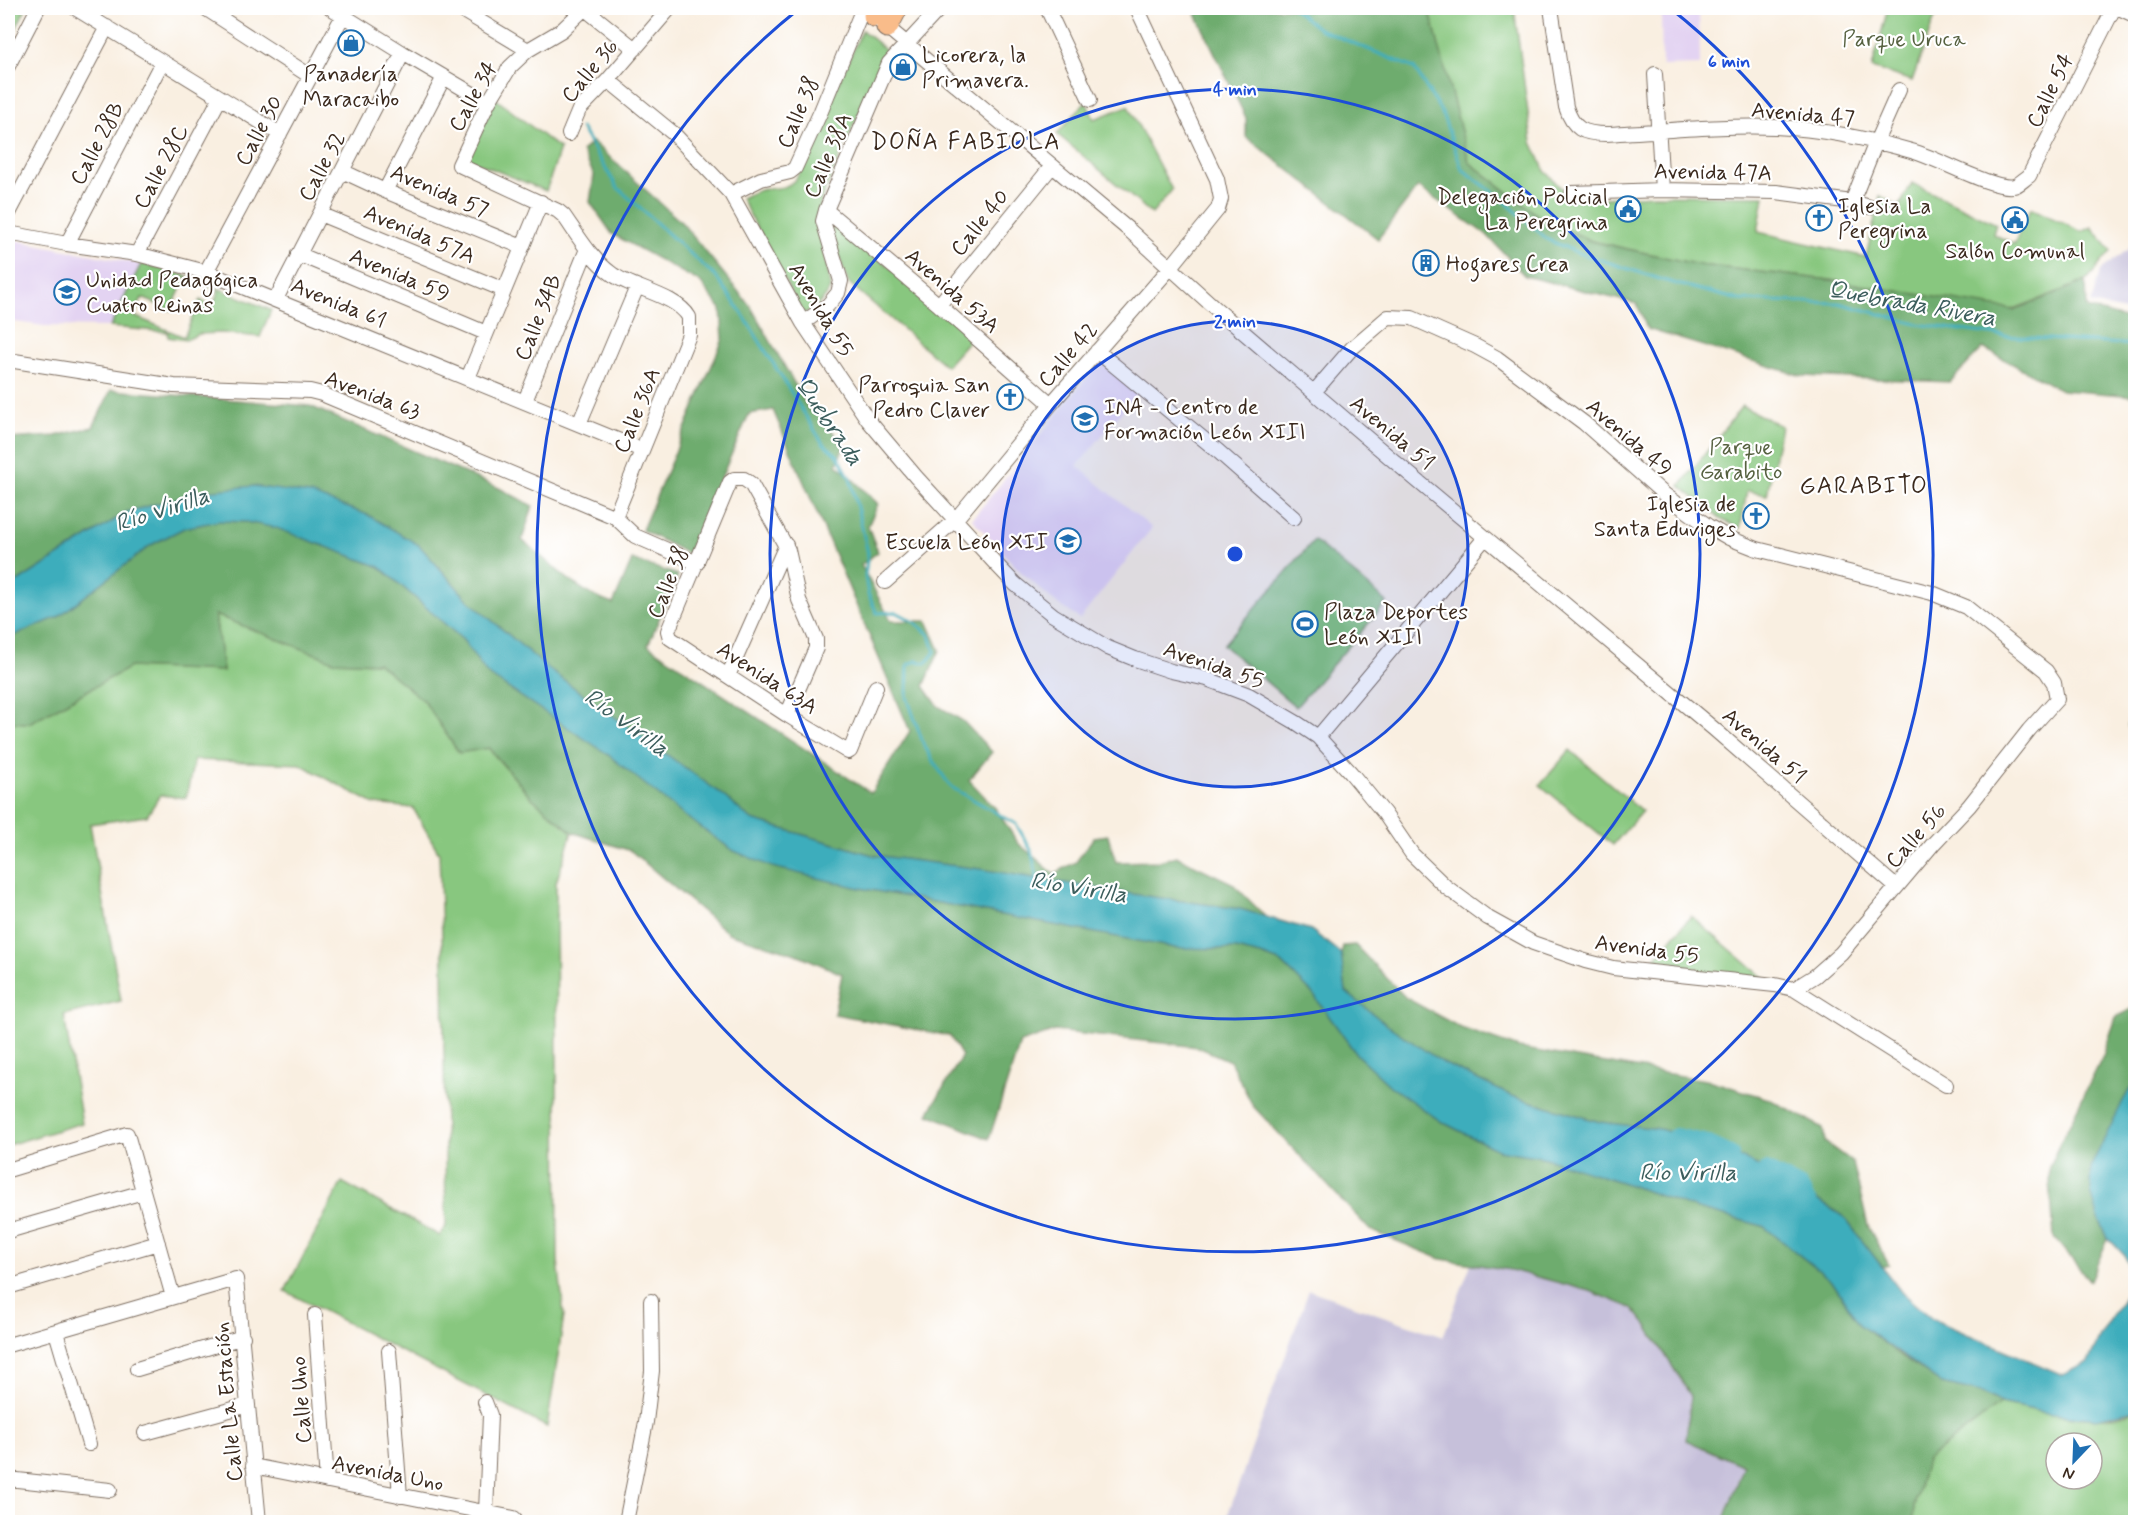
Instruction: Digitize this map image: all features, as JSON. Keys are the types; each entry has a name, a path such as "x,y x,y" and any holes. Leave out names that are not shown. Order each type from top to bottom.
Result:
{"highway":[{"path":"873,13 897,8"}],"street":[{"path":"8,66 38,8"},
{"path":"75,8 280,134"},
{"path":"205,8 310,76"},
{"path":"458,8 528,50"},
{"path":"585,8 635,48"},
{"name":"Calle 34","path":"541,202 459,166 488,103 507,70 528,50 562,30 585,8"},
{"name":"Calle 36","path":"569,134 579,110 670,8"},
{"name":"Calle 38A","path":"802,323 828,305 838,293 841,281 823,221 889,63 940,8"},
{"path":"1047,8 1090,100"},
{"name":"Calle 42","path":"885,582 956,519 1051,404 1212,218 1221,199 1217,179 1137,8"},
{"name":"Avenida 47","path":"1551,8 1570,120 1579,129 1592,134 1775,127 1822,131 1917,152 1997,186 2016,186"},
{"path":"2117,8 2136,16"},
{"name":"Calle 54","path":"2016,186 2029,176 2117,8"},
{"path":"340,10 403,53 488,103"},
{"name":"Calle 30","path":"206,272 310,76 340,10"},
{"name":"Avenida 51","path":"873,13 1171,267 1214,308 1714,729 1896,887"},
{"name":"Calle 38","path":"731,194 761,179 790,172 795,168 821,111 873,13"},
{"path":"8,214 107,27"},
{"name":"Calle 32","path":"276,299 403,53"},
{"name":"Calle 28B","path":"67,244 162,62"},
{"path":"1655,75 1662,190"},
{"path":"385,191 444,77"},
{"name":"Avenida 55","path":"608,80 674,134 731,194 802,323 868,420 1015,584 1053,615 1108,648 1135,659 1171,671 1207,679 1249,695 1318,737 1351,772 1384,813 1412,854 1446,887 1488,918 1533,943 1584,961 1613,968 1794,989 1946,1085"},
{"path":"1852,202 1899,90"},
{"name":"Calle 28C","path":"137,254 220,98"},
{"name":"Calle 40","path":"939,305 1052,166"},
{"name":"Avenida 57","path":"342,171 522,248"},
{"name":"Avenida 47A","path":"1572,193 1662,190 1776,192 1852,202 1870,207"},
{"path":"468,378 541,202 564,216 597,261 612,274 637,287 579,424"},
{"name":"Avenida 53A","path":"826,210 939,305 1051,404"},
{"name":"Avenida 57A","path":"320,213 504,290"},
{"name":"Avenida 61","path":"8,233 137,254 206,272 642,450"},
{"name":"Calle 34B","path":"525,401 587,249"},
{"name":"Avenida 59","path":"298,254 486,333"},
{"name":"Calle 36A","path":"615,517 690,329 689,317 684,310 676,304 637,287"},
{"name":"Avenida 49","path":"1314,392 1352,348 1388,317 1412,318 1497,358 1584,423 1665,495 1729,538 1757,549 1932,593 1966,607 2046,671 2054,683 2057,699"},
{"path":"1097,351 1219,452 1294,518"},
{"name":"Avenida 63","path":"8,360 174,386 322,394 615,517 635,536 697,563"},
{"name":"Calle 38","path":"669,636 668,631 730,482 734,479 744,479 751,484 786,545"},
{"path":"1318,737 1485,538"},
{"path":"786,545 799,600 816,639 816,648 787,715"},
{"path":"728,676 786,545"},
{"name":"Avenida 63A","path":"669,636 847,752 850,751 876,687"},
{"name":"Calle 56","path":"1794,989 1815,976 1841,953 1896,887 1969,806 2023,737 2057,699"},
{"path":"8,1170 127,1134 173,1297 8,1345"},
{"path":"8,1231 143,1192"},
{"path":"8,1287 158,1243"},
{"name":"Calle La Estación","path":"173,1297 236,1279 259,1522"},
{"path":"626,1522 647,1412 652,1371 651,1301"},
{"name":"Calle Uno","path":"315,1316 327,1481"},
{"path":"56,1332 89,1444"},
{"path":"137,1369 243,1337"},
{"path":"389,1351 400,1496"},
{"path":"485,1402 490,1415 486,1512"},
{"path":"145,1433 248,1405"},
{"name":"Avenida Uno","path":"253,1466 514,1518"},
{"path":"8,1479 110,1490"}],"shaded area":[{"path":"1661,8 1699,8 1700,65 1662,66"},
{"name":"Unidad Pedagógica Cuatro Reinas","path":"8,239 141,264 110,327 44,326 8,321"},
{"path":"2135,244 2135,313 2091,304 2100,271"},
{"name":"Escuela León XII","path":"1100,362 1137,393 1077,466 1152,528 1080,619 1055,602 1021,572 972,519"},
{"path":"1471,1264 1511,1270 1590,1291 1631,1308 1647,1326 1691,1396 1686,1440 1744,1465 1723,1522 1225,1522 1309,1290 1443,1337"}],"green space":[{"path":"8,8 26,8 8,45"},
{"path":"1193,8 1429,8 1469,162 1540,217 1591,241 1700,265 1830,280 2014,310 2086,281 2087,308 2135,321 2135,396 2061,390 1983,348 1950,382 1802,376 1647,329 1637,304 1525,276 1488,236 1418,187 1378,239 1246,137 1246,118"},
{"path":"1429,8 1514,8 1532,142 1545,171 1572,200 1653,195 1764,196 1758,232 1866,257 1880,196 1899,207 1912,183 1996,224 1993,234 2014,244 2031,208 2082,232 2092,227 2111,251 2086,281 2011,310 1830,280 1700,265 1592,241 1540,217 1469,162"},
{"name":"Parque Uruca","path":"1888,8 1953,8 1951,12 1935,17 1912,81 1872,68"},
{"path":"862,30 887,51 821,199 821,234 830,288 822,301 803,315 741,198 760,190 789,185 797,177"},
{"path":"496,99 560,149 546,191 466,158"},
{"path":"1086,102 1094,119 1128,106 1172,190 1152,214 1057,134"},
{"path":"593,142 682,223 751,307 810,411 818,413 844,446 837,464 878,504 868,526 878,552 861,565 891,621 927,621 940,650 924,686 938,706 963,721 992,752 969,780 996,809 1018,843 1054,874 1076,862 1094,837 1108,835 1116,862 1159,861 1176,856 1232,883 1266,917 1240,909 873,855 752,820 720,793 551,671 468,600 419,545 204,491 127,512 8,588 8,439 55,436 93,427 111,390 310,406 499,488 533,506 522,540 576,585 600,599 613,604 632,560 678,575 648,645 871,793 910,731 773,410 749,414 688,554 642,530 723,339 721,309 700,282 612,234 590,202 594,175 582,151"},
{"path":"833,219 972,337 946,366 848,282 831,234"},
{"path":"141,264 191,278 271,310 260,337 222,333 199,334 186,340 168,337 168,332 110,327","holes":["186,277 219,291 212,306 200,300 184,337 134,316 142,298 171,310"]},
{"name":"Parque Garabito","path":"1742,406 1781,426 1767,495 1747,491 1740,529 1719,518 1680,486"},
{"path":"218,521 246,522 276,527 380,567 463,640 487,674 606,753 682,814 734,851 855,887 1175,948 1236,949 1282,963 1313,994 1357,1055 1390,1086 1442,1122 1498,1150 1542,1157 1694,1208 1763,1226 1832,1281 1860,1325 1901,1356 1942,1384 1985,1394 2001,1403 1926,1460 1912,1522 1723,1522 1744,1466 1686,1440 1691,1396 1647,1326 1632,1308 1590,1291 1511,1270 1441,1259 1370,1230 1253,1106 1230,1061 1198,1047 1055,1031 1020,1043 989,1139 928,1114 962,1056 950,1036 834,1014 842,974 799,955 728,933 631,851 572,832 532,798 489,748 459,753 424,701 378,663 334,661 215,615 223,671 130,667 29,723 8,722 8,638 58,617 151,545 184,528"},
{"name":"Plaza Deportes León XIII","path":"1314,540 1387,602 1296,707 1223,645"},
{"path":"215,615 334,661 378,663 424,701 459,753 488,748 532,798 572,832 556,883 558,1260 564,1316 547,1427 285,1291 342,1182 440,1236 446,1226 443,964 439,853 413,808 374,804 300,764 194,760 186,798 160,795 147,816 90,824 121,1001 64,1015 82,1123 8,1145 8,722 29,723 130,667 223,671"},
{"path":"2135,690 2135,739 2128,726 2131,697"},
{"path":"1570,750 1642,811 1613,845 1540,785"},
{"path":"1691,916 1766,980 1646,969"},
{"path":"1355,945 1406,998 1461,1028 1519,1048 1711,1081 1769,1099 1823,1128 1825,1142 1853,1163 1868,1226 1889,1265 1882,1267 1844,1217 1775,1173 1716,1147 1660,1129 1600,1122 1512,1096 1445,1064 1387,1025 1346,992 1341,954 1343,946"},
{"path":"2135,1007 2135,1080 2123,1101 2098,1217 2108,1238 2090,1281 2054,1238 2049,1166 2103,1056 2116,1017"},
{"path":"2001,1403 2051,1414 2087,1418 2105,1418 2135,1410 2135,1522 1912,1522 1926,1460"}],"water":[{"name":"Río Virilla","path":"253,486 310,494 368,515 419,545 468,600 551,671 720,793 752,820 873,855 1240,909 1311,930 1341,954 1346,992 1387,1025 1445,1064 1512,1096 1600,1122 1660,1129 1716,1147 1775,1173 1844,1217 1902,1293 1932,1319 2063,1375 2088,1362 2101,1334 2128,1291 2133,1272 2124,1255 2108,1238 2098,1217 2091,1193 2091,1166 2135,1080 2135,1410 2097,1419 2052,1414 2001,1403 1985,1394 1942,1384 1860,1325 1832,1281 1763,1226 1694,1208 1542,1157 1498,1150 1442,1122 1390,1086 1357,1055 1313,994 1282,963 1236,949 1175,948 855,887 772,867 734,851 682,814 606,753 487,674 463,640 380,567 276,528 246,522 218,521 184,528 151,545 58,617 8,638 8,588 127,512 204,491"}],"waterway":[{"name":"Quebrada Rivera","path":"1293,8 1319,29 1414,68 1442,113 1462,169 1502,199 1548,240 1579,253 1666,281 1739,300 1839,303 1917,324 2005,336 2136,345"},
{"name":"Quebrada","path":"581,128 617,187 716,277 742,313 822,442 838,456 850,478 868,553 865,576 868,594 877,613 896,612 913,621 930,635 935,652 926,663 916,661 908,665 907,697 923,743 951,787 1016,824 1031,850 1038,881"},
{"name":"Río Virilla","path":"1676,1137 1704,1143 1730,1155"},
{"name":"Río Virilla","path":"1766,1171 1799,1187 1813,1212"}],"place":[{"name":"Panadería Maracaibo","path":"351,43"},
{"name":"Licorera, la Primavera.","path":"903,67"},
{"name":"Delegación Policial La Peregrina","path":"1628,209"},
{"name":"Iglesia La Peregrina","path":"1819,218"},
{"name":"Salón Comunal","path":"2015,220"},
{"name":"Hogares Crea","path":"1426,263"},
{"name":"Unidad Pedagógica Cuatro Reinas","path":"67,292"},
{"name":"Parroquia San Pedro Claver","path":"1010,397"},
{"name":"INA - Centro de Formación León XIII","path":"1085,419"},
{"name":"Iglesia de Santa Eduviges","path":"1756,516"},
{"name":"Escuela León XII","path":"1068,541"},
{"name":"Plaza Deportes León XIII","path":"1305,624"}],"district":[{"name":"DOÑA FABIOLA","path":"966,141"},
{"name":"GARABITO","path":"1864,485"}]}
